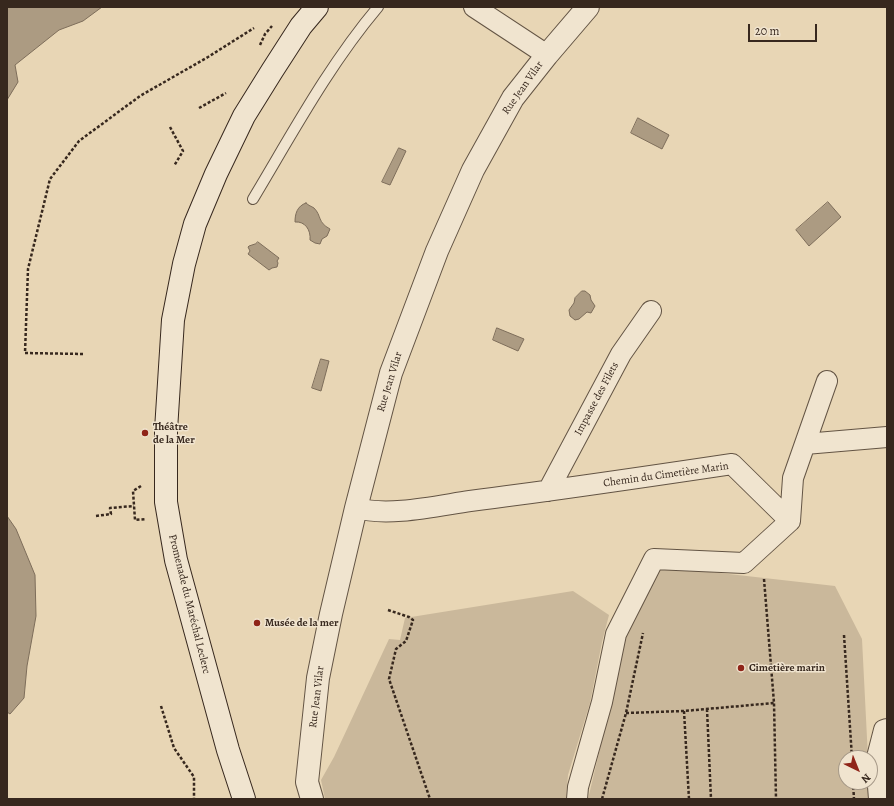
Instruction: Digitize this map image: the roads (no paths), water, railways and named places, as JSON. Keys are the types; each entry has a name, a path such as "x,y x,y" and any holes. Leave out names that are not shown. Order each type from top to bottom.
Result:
{"street":[{"name":"Promenade du Maréchal Leclerc","path":"244,799 228,750 176,560 166,502 166,430 174,320 184,264 195,224 216,174 244,116 301,26 317,7"},
{"path":"474,7 547,55"},
{"name":"Rue Jean Vilar","path":"312,799 308,782 318,678 331,614 356,508 391,373 437,251 472,170 513,98 588,7"},
{"name":"Impasse des Filets","path":"548,491 621,354 651,311"},
{"path":"577,799 578,787 602,702 616,634 654,559 744,563 790,521 793,478 827,381"},
{"path":"805,444 887,437"},
{"name":"Chemin du Cimetière Marin","path":"356,508 368,511 403,510 548,491 732,464 790,521"},
{"path":"879,799 876,761 884,730 887,729"}],"lane":[{"path":"253,199 320,88 361,27 378,7"}],"place":[{"name":"Théâtre de la Mer","path":"145,433"},
{"name":"Musée de la mer","path":"257,623"},
{"name":"Cimetière marin","path":"741,668"}]}
